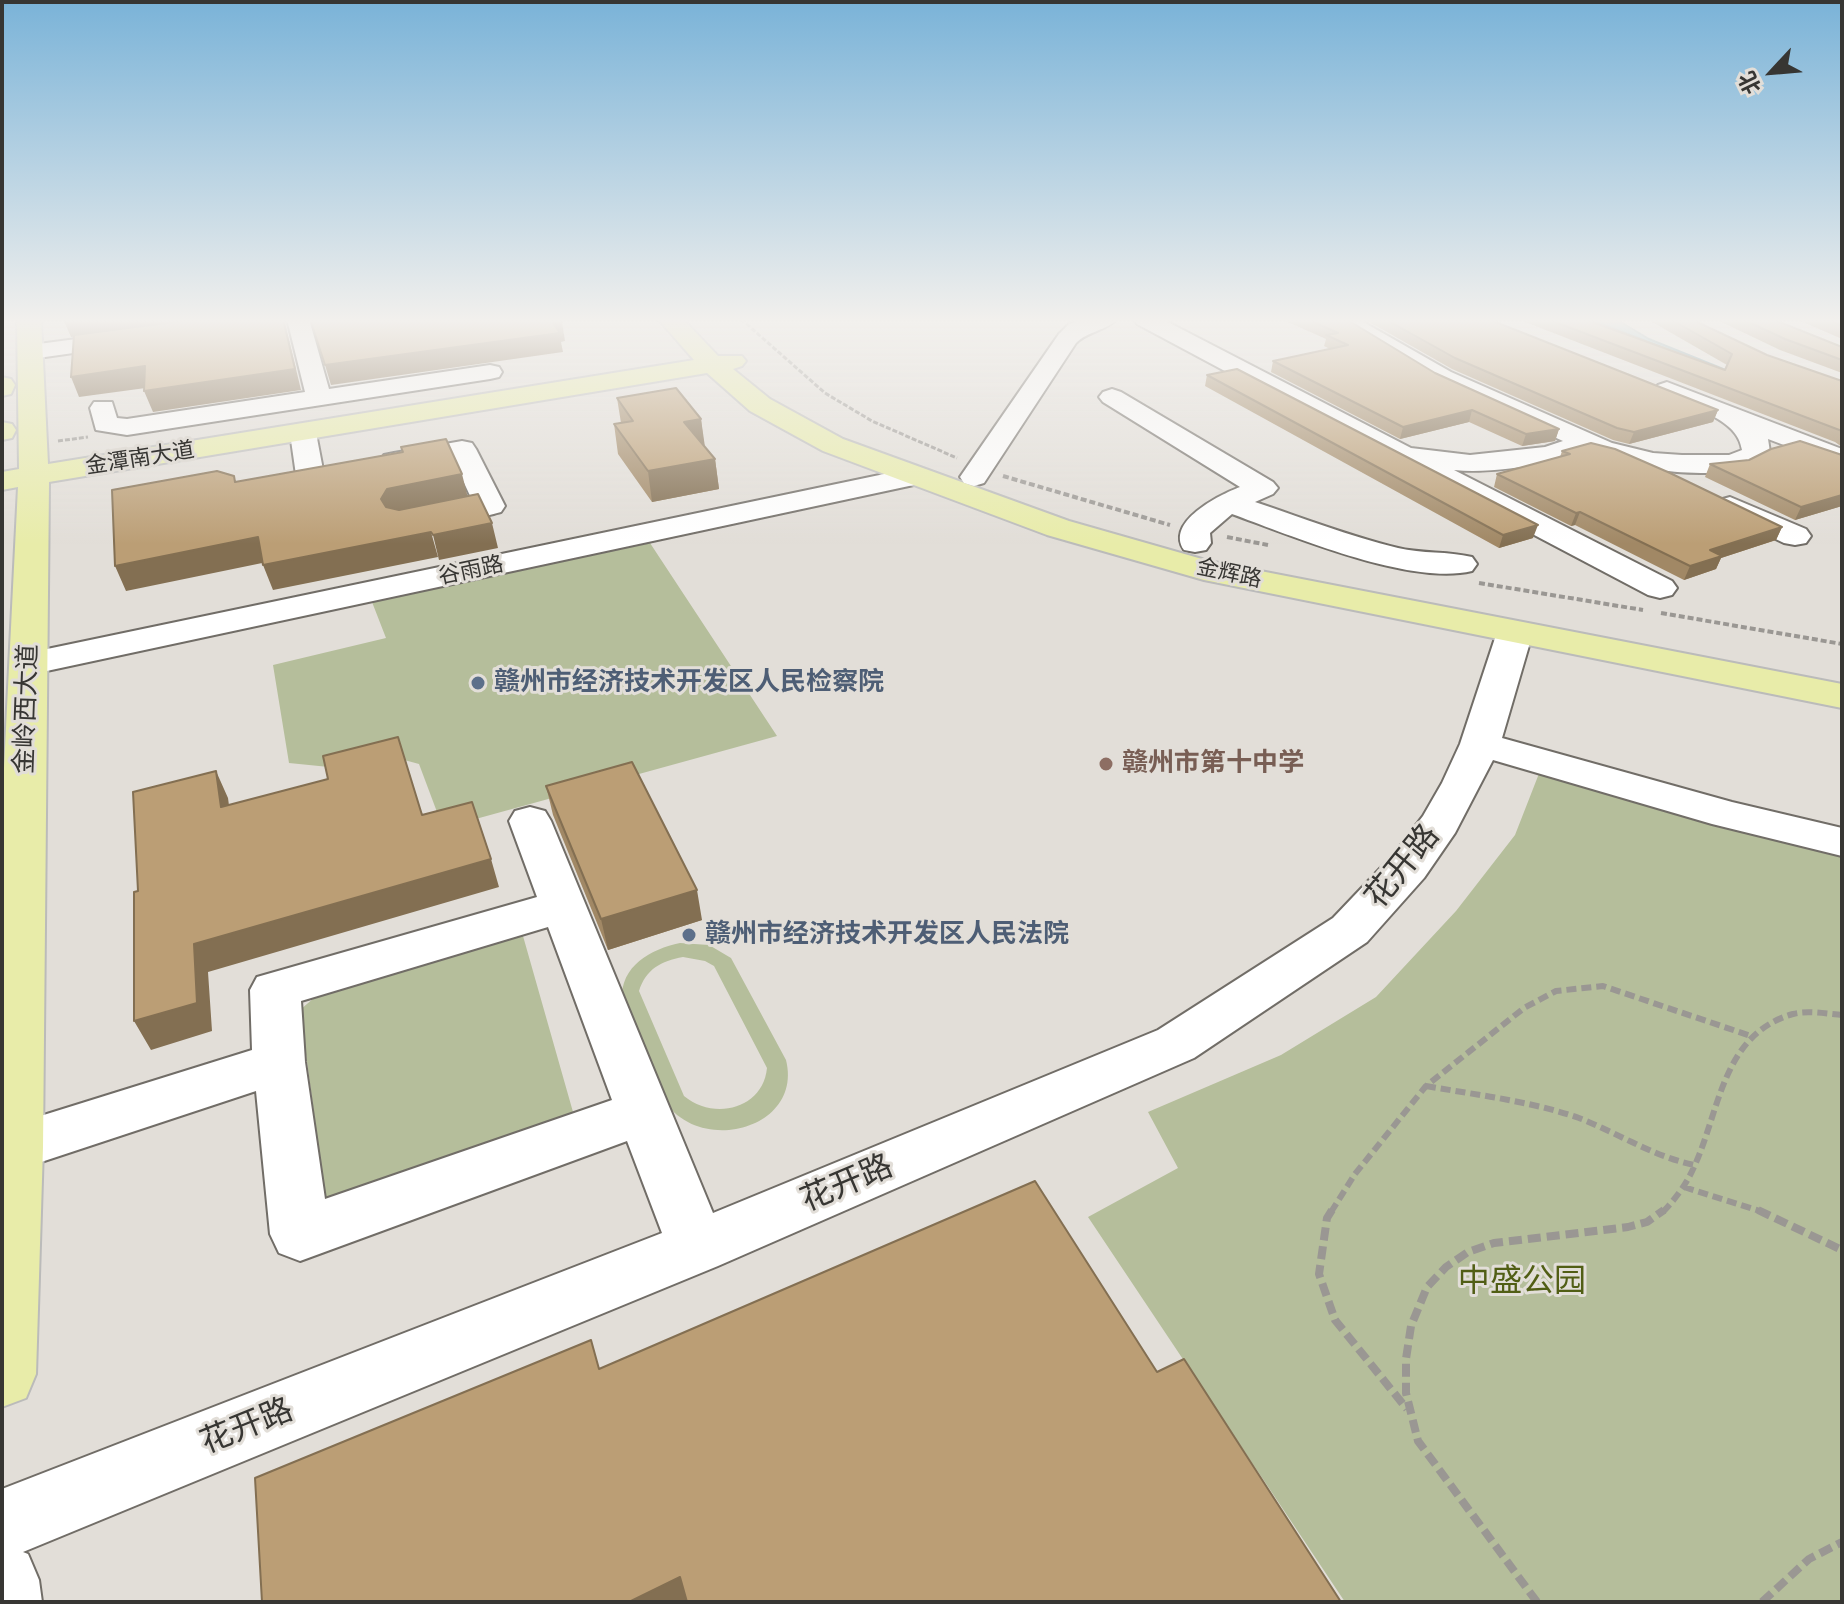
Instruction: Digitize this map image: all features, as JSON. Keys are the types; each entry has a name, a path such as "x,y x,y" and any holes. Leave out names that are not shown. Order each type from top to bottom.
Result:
{"main road":[{"name":"金岭西大道","path":"2,1374 14,1147 30,528 35,458 33,394"},
{"name":"金潭南大道","path":"35,458 163,444 268,416 442,394"},
{"name":"金潭南大道","path":"35,458 126,461 521,394"},
{"name":"金辉路","path":"747,394 760,405 833,445 913,477 1058,528 1204,570 1842,696"},
{"name":"金辉路","path":"790,394 862,434 974,477 1081,513 1195,543 1379,582 1842,666"},
{"path":"35,458 163,444"},
{"path":"30,528 54,499 126,461"}],"street":[{"path":"318,394 319,398"},
{"path":"103,408 105,424 127,427 268,416 319,398 346,394"},
{"path":"974,477 1032,394"},
{"path":"1287,394 1660,588"},
{"path":"1479,394 1587,443 1653,461 1707,464 1746,460 1756,452 1757,441 1749,429 1719,411"},
{"path":"1676,394 1842,459"},
{"path":"1112,397 1263,488 1228,502 1194,531 1195,543"},
{"path":"303,433 310,475"},
{"path":"1405,456 1470,463 1547,455 1587,443"},
{"path":"462,449 490,506 408,528 378,464 462,449"},
{"path":"1653,461 1685,484 1795,536"},
{"path":"282,481 341,470"},
{"name":"谷雨路","path":"28,664 913,477"},
{"path":"1228,502 1339,542 1401,559 1461,564"},
{"name":"花开路","path":"2,1525 697,1247 1176,1044 1350,930 1408,867 1440,823 1480,744 1515,632"},
{"path":"1480,744 1727,814 1842,842"},
{"path":"530,821 697,1247"},
{"path":"563,906 275,990 279,1062 300,1234 646,1111"},
{"path":"14,1147 279,1062"},
{"path":"2,1580 5,1602"}],"path":[{"path":"1411,1413 1335,1320 1319,1274 1327,1218 1355,1174 1426,1086 1524,1008 1556,991 1603,986 1754,1037"},
{"path":"1537,1602 1472,1519 1418,1441 1405,1397 1405,1343 1421,1291 1447,1264 1490,1244 1627,1227 1659,1215 1684,1187 1724,1080 1740,1049 1761,1030 1794,1014 1842,1015"},
{"path":"1426,1086 1545,1107 1583,1120 1622,1141 1666,1159 1694,1165"},
{"path":"1684,1187 1736,1199 1792,1223 1842,1250"},
{"path":"1762,1602 1795,1569 1828,1547 1842,1542"}],"green space":[{"path":"650,543 777,736 443,828 419,764 386,755 329,767 289,763 273,665 386,638 372,602"},
{"name":"中盛公园","path":"1540,771 1842,852 1842,1602 1345,1602 1088,1217 1178,1168 1148,1112 1281,1055 1376,997 1456,911 1515,835"},
{"path":"513,929 523,936 573,1112 557,1131 326,1202 300,1010 322,991"},
{"path":"680,943 709,945 731,958 786,1060 787,1084 780,1103 765,1117 746,1126 725,1130 703,1128 682,1119 666,1103 622,1000 626,978 639,961 658,950","holes":["683,957 714,966 767,1068 764,1082 757,1093 735,1107 709,1108 684,1096 639,991 650,972 661,964"]}],"building":[{"path":"641,394 681,394 701,419 684,422 715,459 648,471 614,424 633,421 617,398"},
{"path":"1242,394 1285,394 1538,525 1503,535"},
{"path":"1338,394 1481,394 1559,429 1526,434 1472,410 1403,427"},
{"path":"1538,394 1677,394 1718,410 1634,432 1617,428"},
{"path":"1744,394 1842,394 1842,431"},
{"path":"446,439 462,474 387,489 381,499 386,507 399,510 478,494 492,523 263,565 258,537 115,566 112,490 217,471 234,476 235,482 403,452 401,447"},
{"path":"1800,441 1842,455 1842,495 1801,507 1710,464 1749,460 1771,449"},
{"path":"1591,443 1615,449 1670,473 1782,527 1710,550 1722,556 1690,566 1497,474 1570,454 1562,451"},
{"path":"398,737 422,815 472,802 491,859 194,944 197,1003 134,1021 134,892 138,891 133,792 216,771 221,807 328,779 323,756"},
{"path":"632,762 697,890 601,919 546,786"},
{"path":"1035,1181 1157,1372 1184,1359 1341,1602 687,1602 680,1577 629,1602 262,1602 255,1478 591,1340 599,1369"}],"place":[{"name":"赣州市经济技术开发区人民检察院","path":"478,683"},
{"name":"赣州市第十中学","path":"1106,764"},
{"name":"赣州市经济技术开发区人民法院","path":"689,935"}]}
